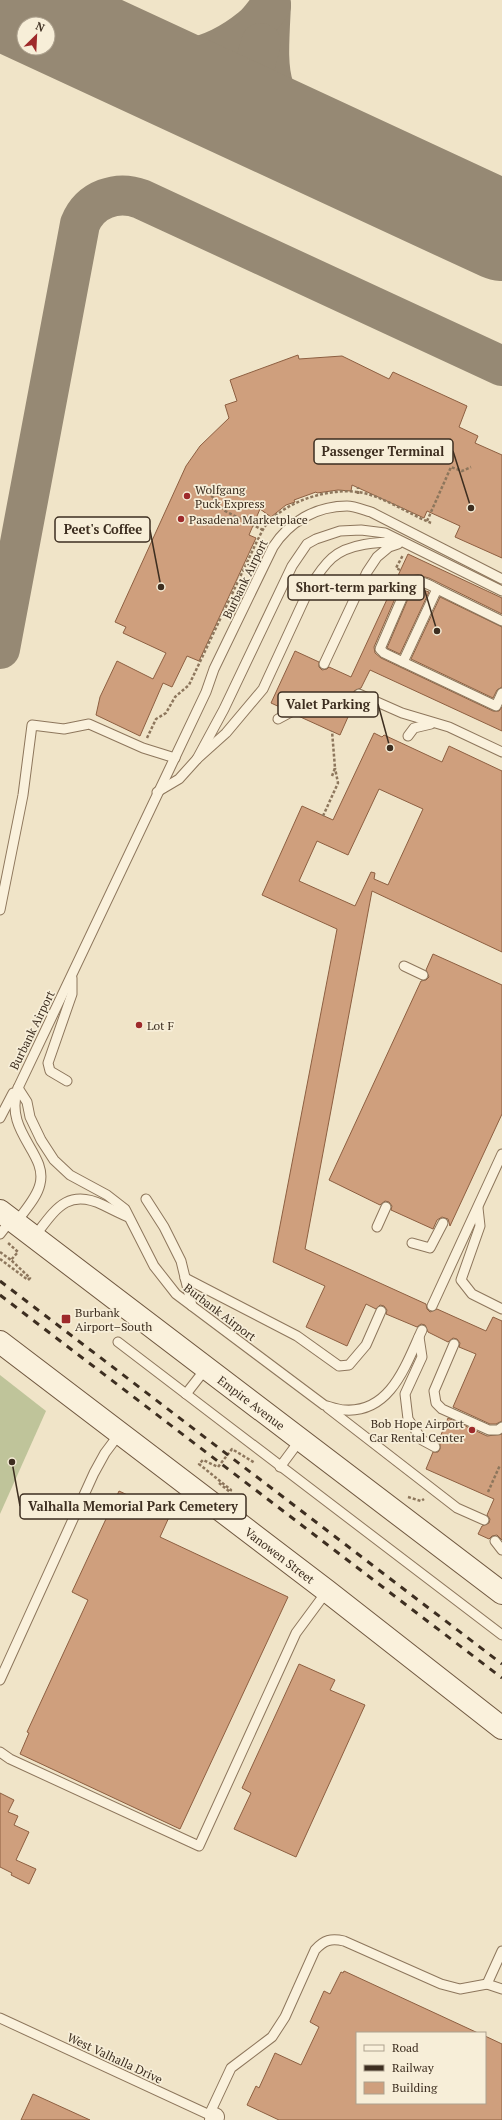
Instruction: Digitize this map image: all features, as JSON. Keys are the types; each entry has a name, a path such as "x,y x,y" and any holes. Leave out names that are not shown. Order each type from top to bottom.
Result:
{"main road":[{"name":"Empire Avenue","path":"6,1225 34,1237 207,1367 502,1593"},
{"name":"Vanowen Street","path":"0,1342 327,1591 502,1728"}],"lane":[{"name":"Burbank Airport","path":"435,1447 422,1440 408,1419 405,1394 422,1357 420,1333 394,1386 380,1401 364,1409 344,1410 324,1405 176,1294 162,1278 125,1209 117,1202 60,1168 42,1140 30,1117 27,1102 18,1088 72,977 157,792 206,692 214,669 273,547 282,533 300,519 318,512 347,506 371,512 502,579"},
{"path":"197,759 224,709 292,566 307,544 316,539 340,531 360,530 385,533 502,591"},
{"path":"157,792 179,779 197,759 226,733 263,689 310,587 319,572 333,557 353,548 374,542 404,542"},
{"path":"324,664 367,572 383,552 404,542"},
{"path":"502,621 423,582 415,580 409,582 380,649 384,653 499,708 502,693"},
{"path":"403,662 437,589"},
{"path":"359,694 402,713 449,727 502,752"},
{"path":"278,719 291,712"},
{"path":"408,736 414,728 422,724 434,723"},
{"path":"0,910 23,795 32,725 64,729 89,724 143,748 174,758"},
{"path":"404,966 424,974"},
{"path":"67,1081 50,1071 48,1063 72,994 72,977"},
{"path":"0,1118 10,1095 18,1088"},
{"path":"6,1225 36,1195 42,1176 40,1166 26,1142 15,1114 14,1101 18,1088"},
{"path":"432,1306 502,1154"},
{"path":"34,1237 59,1206 67,1200 75,1198 90,1200 102,1204 128,1217"},
{"path":"146,1199 164,1227 178,1255 186,1278 192,1306"},
{"path":"377,1227 386,1207"},
{"path":"478,1207 480,1226 461,1280 472,1294 502,1309"},
{"path":"412,1243 430,1248 443,1222"},
{"path":"186,1278 297,1336 339,1366 349,1365 366,1345 381,1311"},
{"path":"118,1342 502,1635"},
{"path":"454,1344 434,1391 436,1403 442,1408 489,1430 498,1430 502,1427"},
{"path":"186,1394 207,1367"},
{"path":"324,1405 457,1508 483,1523"},
{"path":"0,1680 104,1453 120,1433"},
{"path":"280,1467 301,1439"},
{"path":"494,1541 502,1550"},
{"path":"0,1752 10,1759 198,1846 296,1633 327,1591"},
{"path":"215,2118 231,2068 272,2037 285,2017 315,1950 323,1941 334,1939 344,1941 441,1984 460,1989 487,1984 502,1989"},
{"path":"487,1984 502,1951"},
{"name":"West Valhalla Drive","path":"0,2018 215,2118"}],"path":[{"path":"427,521 451,466 462,471 471,467"},
{"path":"208,492 225,511 263,530"},
{"path":"400,570 396,568 404,553"},
{"path":"323,816 338,783 335,768 332,731"},
{"path":"332,776 335,768"},
{"path":"6,1225 18,1252 11,1260"},
{"path":"0,1252 30,1278 28,1280 0,1259"},
{"path":"199,1468 230,1492 232,1489 200,1464 202,1460 218,1467 232,1450"},
{"path":"488,1492 500,1465"}],"green space":[{"path":"0,1375 46,1411 0,1514"}],"building":[{"path":"298,355 299,359 342,356 389,379 393,372 467,406 459,427 478,436 475,443 502,455 502,558 455,537 460,526 427,511 424,518 352,485 351,491 338,490 316,492 294,500 295,502 286,505 271,517 260,509 249,535 256,538 199,661 187,656 172,687 163,683 140,736 96,715 100,697 117,661 153,679 166,653 123,633 126,627 115,622 186,466 200,446 229,418 225,405 237,401 230,380"},
{"path":"408,554 502,598 502,614 429,578 418,575 408,576 403,580 374,647 375,653 381,658 493,711 499,711 502,707 502,731 370,670 361,688 354,691 353,695 356,699 340,735 296,715 296,710 294,707 284,709 271,703 295,651 319,662 319,667 322,670 329,667 351,677"},
{"path":"413,587 429,592 400,654 387,648"},
{"path":"440,597 502,627 502,687 497,690 493,698 411,659"},
{"path":"374,733 382,737 384,735 442,762 449,746 502,771 502,952 372,891 305,1249 426,1304 427,1309 430,1312 437,1309 486,1331 493,1317 502,1321 502,1421 496,1424 490,1424 453,1407 476,1354 459,1347 460,1343 457,1339 453,1338 448,1342 428,1332 425,1325 421,1324 417,1327 386,1314 387,1310 384,1306 380,1305 376,1309 366,1304 347,1346 306,1327 325,1286 273,1262 337,929 262,895 302,806 333,820","holes":["379,789 423,809 388,885 374,879 375,873 371,872 355,906 299,881 317,841 348,855"]},
{"path":"433,954 502,985 502,1114 450,1226 448,1219 442,1217 437,1220 433,1229 391,1210 392,1206 389,1202 385,1201 380,1205 329,1180 421,981 426,980 429,977 426,970"},
{"path":"448,1418 487,1436 502,1434 502,1540 497,1535 492,1536 489,1539 478,1534 482,1526 489,1523 490,1519 487,1515 494,1499 426,1469 433,1452 438,1452 440,1449 440,1444 438,1442"},
{"path":"119,1491 170,1515 160,1537 288,1597 180,1829 20,1754 29,1733 27,1732 88,1600 72,1592"},
{"path":"299,1664 335,1680 330,1690 365,1705 296,1857 234,1829 251,1793 242,1788"},
{"path":"0,1793 14,1800 8,1812 18,1816 14,1825 29,1832 16,1860 36,1869 29,1884 11,1875 12,1873 0,1867"},
{"path":"344,1971 476,2032 356,2032 356,2104 486,2104 486,2036 502,2044 502,2120 279,2120 247,2105 256,2086 259,2088 275,2053 301,2065 319,2027 310,2022 324,1991 330,1994 341,1972 343,1973"},
{"path":"33,2094 90,2120 21,2120"}],"taxiway":[{"path":"271,5 269,52 270,70 274,86 280,101 290,116 304,132 324,149"},
{"path":"118,53 154,60 171,60 204,55 220,48 251,28 271,5"},
{"path":"242,112 261,43"},
{"path":"0,649 80,224 90,208 97,203 114,196 132,196 141,199 502,366"}],"runway":[{"path":"3,0 502,231"}],"railway":[{"path":"0,1281 502,1664"},
{"path":"0,1295 502,1678"}],"place":[{"name":"Wolfgang Puck Express","path":"187,496"},
{"name":"Passenger Terminal","path":"471,508"},
{"name":"Pasadena Marketplace","path":"181,519"},
{"name":"Peet's Coffee","path":"161,587"},
{"name":"Short-term parking","path":"437,631"},
{"name":"Valet Parking","path":"390,748"},
{"name":"Lot F","path":"139,1025"},
{"name":"Burbank Airport–South","path":"66,1319"},
{"name":"Bob Hope Airport Car Rental Center","path":"472,1430"},
{"name":"Valhalla Memorial Park Cemetery","path":"12,1462"}]}
